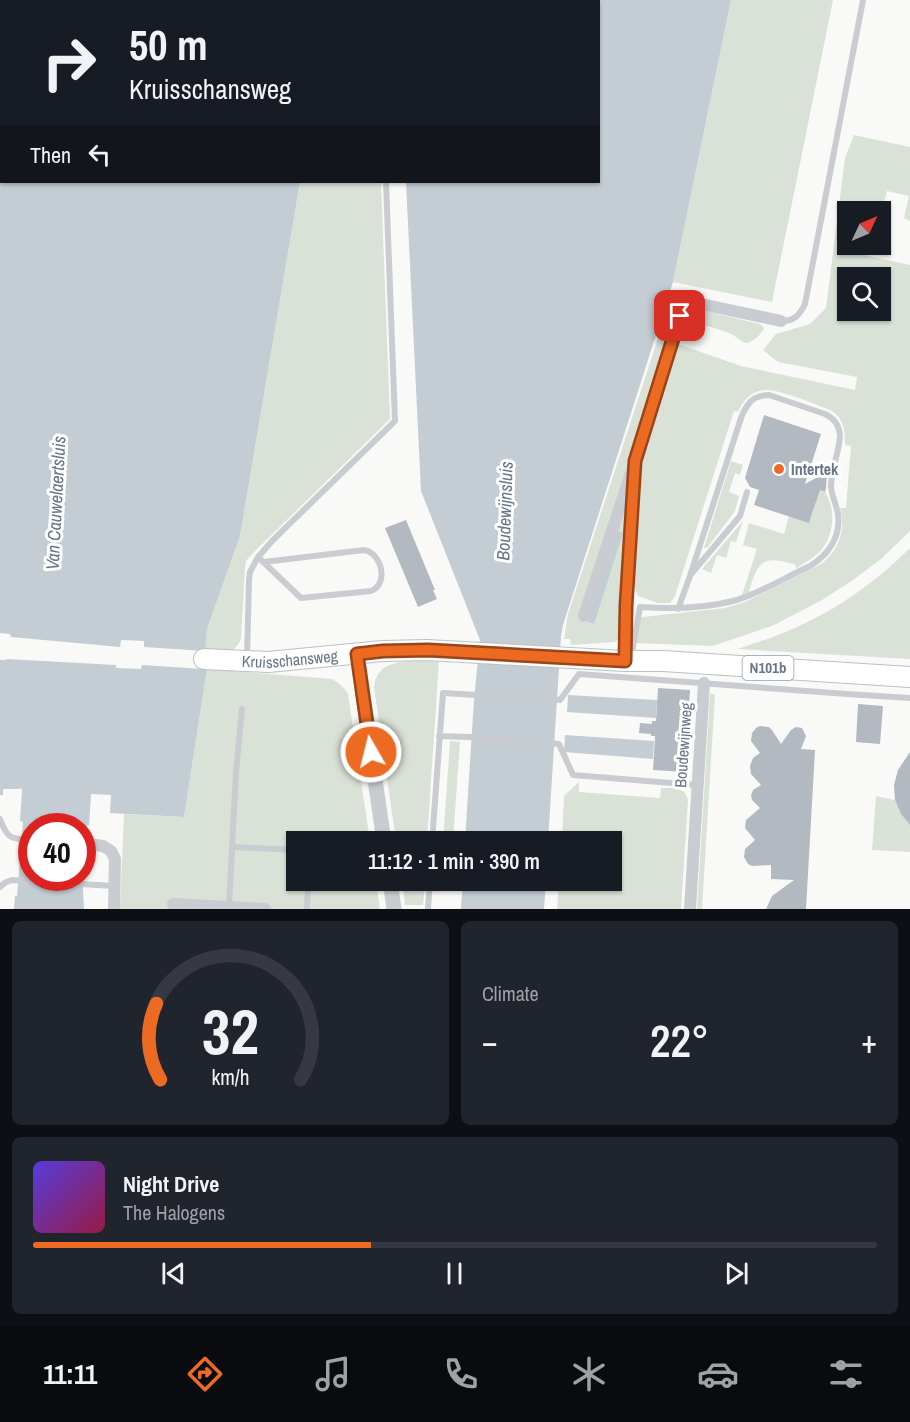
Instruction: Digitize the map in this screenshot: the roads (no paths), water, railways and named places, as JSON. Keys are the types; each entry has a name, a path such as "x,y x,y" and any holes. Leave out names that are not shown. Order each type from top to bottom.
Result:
{"main road":[{"name":"Kruisschansweg","path":"204,659 281,661 409,650 455,651 910,677"}],"street":[{"path":"584,616 680,316 684,310 695,304 701,304 781,321"},
{"path":"628,661 626,606 635,461"},
{"path":"357,654 382,831"},
{"name":"Boudewijnweg","path":"690,909 704,683"},
{"path":"96,845 111,851 115,859 114,909"},
{"path":"392,891 394,909"},
{"path":"173,904 265,909"}],"lane":[{"path":"781,321 790,321 802,310 805,303 863,0"},
{"path":"247,661 249,580 253,564 273,540 395,421 386,183"},
{"path":"628,661 640,607 678,609 735,601 819,561 831,547 835,540 838,522 831,487 840,436 832,417 769,395 760,395 747,405 678,609"},
{"path":"690,576 740,516 747,492"},
{"path":"258,556 264,562 301,598 371,591 376,590 380,585 379,562 370,551 264,562"},
{"path":"433,831 443,693 560,700 579,674 704,683"},
{"name":"Boudewijnweg","path":"704,683 910,698"},
{"path":"230,907 236,772 242,709"},
{"path":"439,736 558,744 573,775 696,785"},
{"path":"0,819 4,832 18,840"},
{"path":"232,847 286,849"},
{"path":"0,887 12,880 115,886"},
{"path":"307,909 308,891"},
{"path":"428,909 429,891"}],"water":[{"name":"Boudewijnsluis","path":"600,0 731,0 673,282 563,625 549,831 466,831 480,640 421,491 406,183 600,183"},
{"name":"Van Cauwelaertsluis","path":"0,183 300,183 240,536 207,629 203,669 207,669 184,817 110,813 111,795 91,794 90,813 21,813 22,791 21,788 3,789 3,795 0,795"},
{"path":"617,531 623,533 594,624 587,622"},
{"path":"568,695 657,700 656,718 567,712"},
{"path":"565,735 654,741 653,759 564,752"},
{"path":"18,884 18,891 83,891 84,909 14,909 15,896 17,896"},
{"path":"462,891 545,891 544,909 461,909"}],"place":[{"name":"Intertek","path":"779,469"}]}
